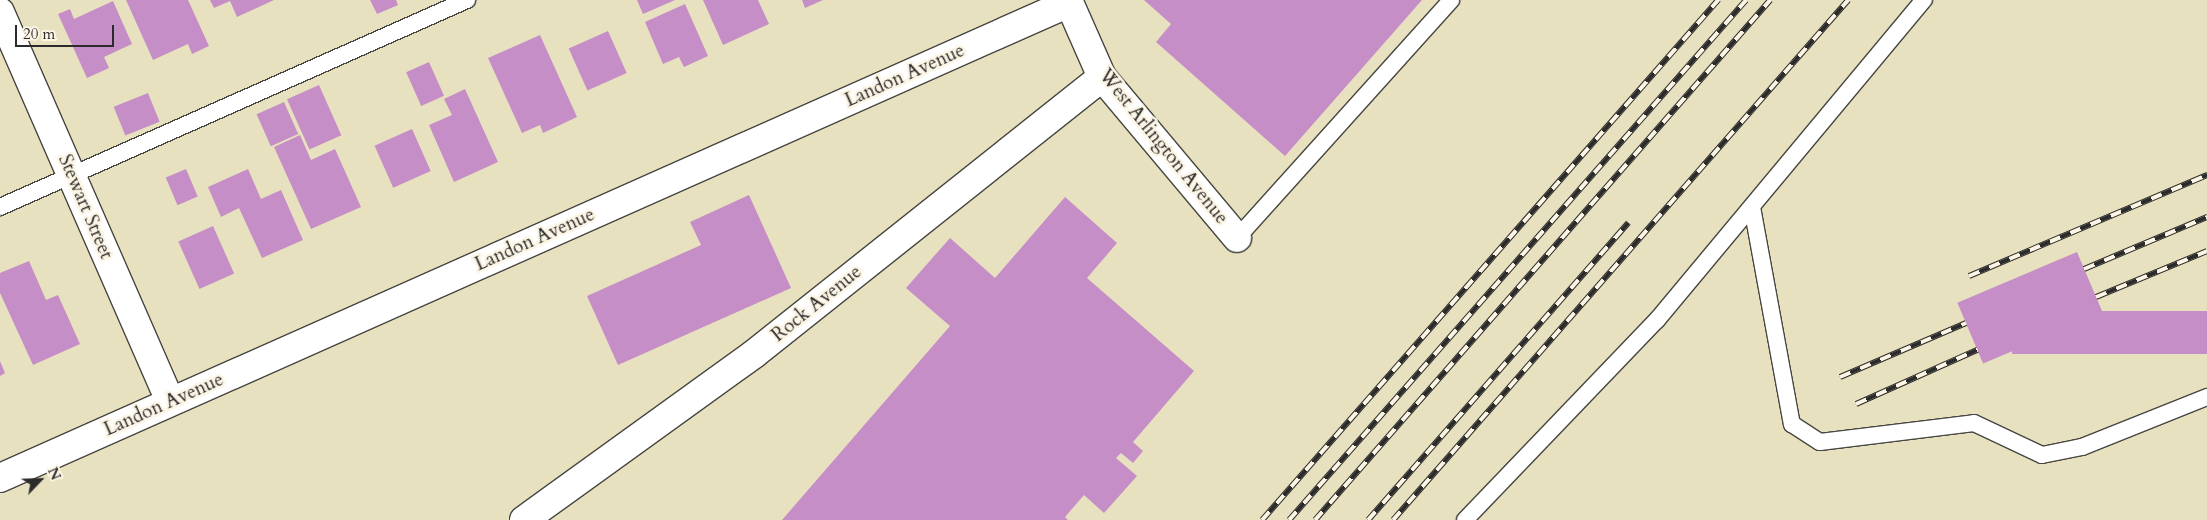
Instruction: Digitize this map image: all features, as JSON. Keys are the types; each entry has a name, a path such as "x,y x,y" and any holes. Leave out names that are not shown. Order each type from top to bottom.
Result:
{"street":[{"name":"West Arlington Avenue","path":"1069,2 1102,77 1237,238"},
{"name":"Landon Avenue","path":"0,478 1069,2"},
{"name":"Stewart Street","path":"0,12 170,402"},
{"name":"Rock Avenue","path":"524,520 754,354 1102,77"}],"lane":[{"path":"0,207 466,0"},
{"path":"1237,238 1451,0"},
{"path":"1465,520 1658,320 1924,0"},
{"path":"1752,207 1792,424 1820,442 1974,423 2042,455 2082,447 2207,397"}],"building":[{"path":"126,0 188,0 209,46 192,54 188,44 153,60"},
{"path":"210,0 274,0 237,17 230,1 214,8"},
{"path":"370,0 396,0 398,5 377,14"},
{"path":"637,0 675,0 643,14"},
{"path":"703,0 758,0 769,24 723,45"},
{"path":"802,0 823,0 805,8"},
{"path":"1144,0 1422,0 1285,156 1156,42 1171,24"},
{"path":"113,1 132,44 104,57 109,68 87,78 58,14 70,9 74,19"},
{"path":"685,4 708,56 684,67 679,57 663,64 645,22"},
{"path":"608,31 627,73 587,91 569,48"},
{"path":"540,35 577,117 543,133 540,125 522,133 488,58"},
{"path":"429,62 444,96 421,106 406,72"},
{"path":"319,85 341,135 309,149 287,99"},
{"path":"465,89 498,162 454,182 429,125 452,115 444,99"},
{"path":"148,93 160,122 125,136 114,107"},
{"path":"284,102 298,134 271,146 257,114"},
{"path":"412,129 431,171 393,188 375,146"},
{"path":"300,135 311,160 335,149 361,207 311,229 274,147"},
{"path":"186,169 198,197 177,205 166,178"},
{"path":"248,169 261,199 281,190 303,240 262,258 239,208 221,217 208,187"},
{"path":"749,195 791,288 618,365 587,296 701,245 690,222"},
{"path":"1065,197 1117,243 1087,278 1194,371 1133,442 1143,451 1133,463 1121,453 1116,458 1137,476 1104,513 1084,495 1065,517 1068,520 782,520 950,326 906,288 950,238 995,278"},
{"path":"213,226 234,274 199,289 178,241"},
{"path":"2077,252 2103,313 1983,364 1957,303"},
{"path":"29,261 46,300 58,295 80,344 33,365 0,293 0,273"},
{"path":"2012,311 2207,311 2207,354 2012,354"},
{"path":"0,361 5,373 0,376"}],"railway":[{"path":"1262,520 1718,0"},
{"path":"1289,520 1746,0"},
{"path":"1315,520 1770,0"},
{"path":"1393,520 1848,0"},
{"path":"1969,276 2207,175"},
{"path":"2084,269 2207,217"},
{"path":"1368,520 1628,223"},
{"path":"2096,297 2207,251"},
{"path":"1840,377 1966,323"},
{"path":"1856,404 1977,350"}]}
